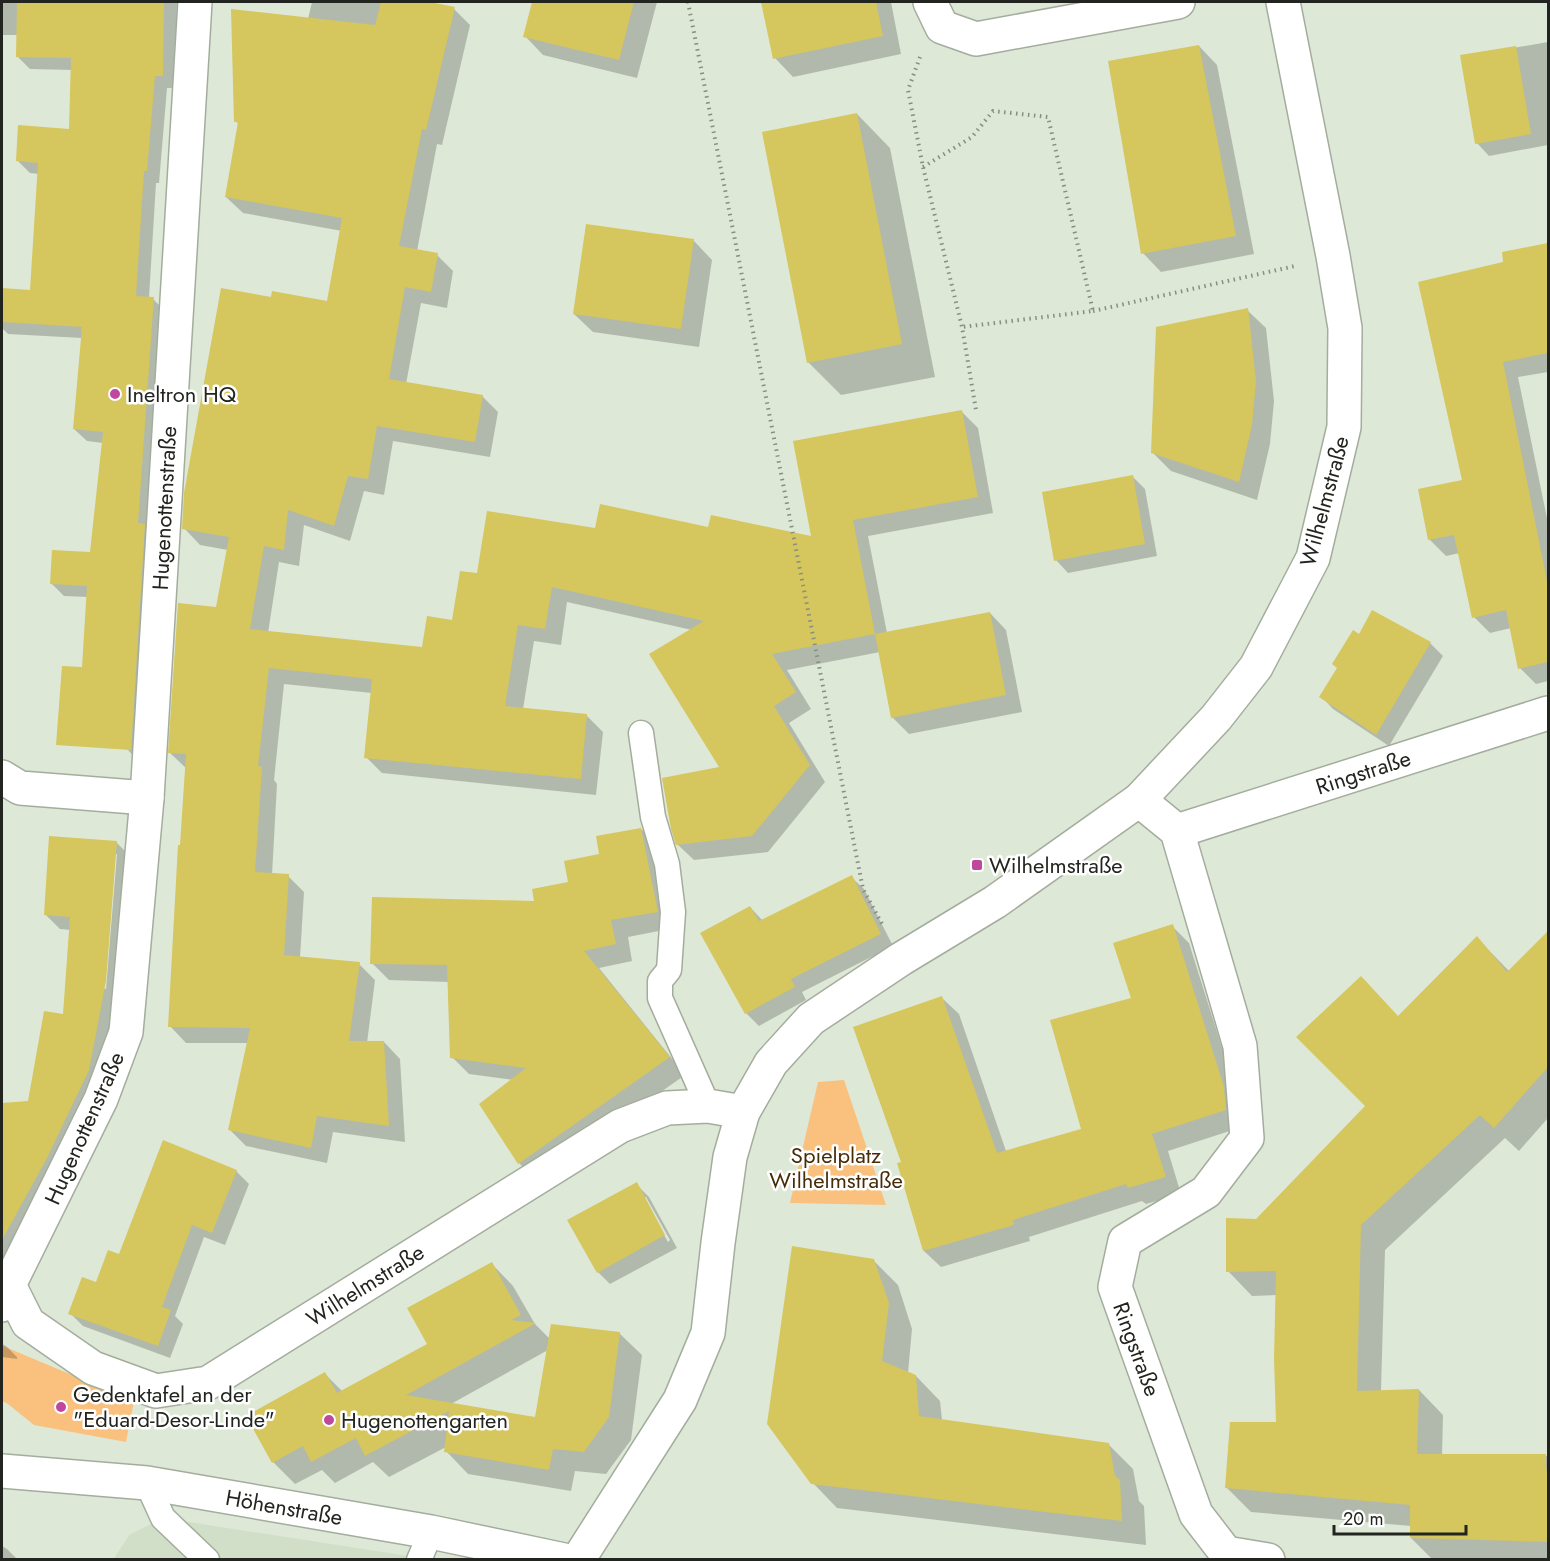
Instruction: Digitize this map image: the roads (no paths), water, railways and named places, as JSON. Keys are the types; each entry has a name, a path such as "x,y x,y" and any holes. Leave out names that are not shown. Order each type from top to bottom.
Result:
{"street":[{"name":"Hugenottenstraße","path":"5,1295 101,1099 126,1032 147,798 195,2"},
{"path":"930,2 942,27 976,39 1178,2"},
{"name":"Wilhelmstraße","path":"578,1560 680,1400 708,1333 730,1157 742,1112 771,1063 812,1019 901,959 994,902 1139,800 1216,718 1256,667 1313,558 1344,427 1345,328 1283,2"},
{"name":"Ringstraße","path":"1268,1560 1226,1553 1196,1514 1115,1287 1125,1241 1206,1192 1247,1138 1240,1046 1177,831 1548,713"},
{"path":"2,777 20,788 147,798"},
{"path":"1139,800 1177,831"},
{"name":"Wilhelmstraße","path":"5,1295 28,1323 93,1368 156,1391 208,1383 620,1126 667,1108 708,1106 742,1112"},
{"name":"Höhenstraße","path":"2,1471 147,1483 425,1546 564,1560"}],"lane":[{"path":"640,732 653,817 667,864 673,912 669,970 660,981 660,998 708,1106"},
{"path":"147,1483 163,1518 203,1557"}],"place":[{"name":"Ineltron HQ","path":"115,394"},
{"name":"Wilhelmstraße","path":"977,865"},
{"name":"Gedenktafel an der \"Eduard-Desor-Linde\"","path":"61,1407"},
{"name":"Hugenottengarten","path":"329,1420"}],"park label":[{"name":"Spielplatz Wilhelmstraße","path":"836,1168"}]}
